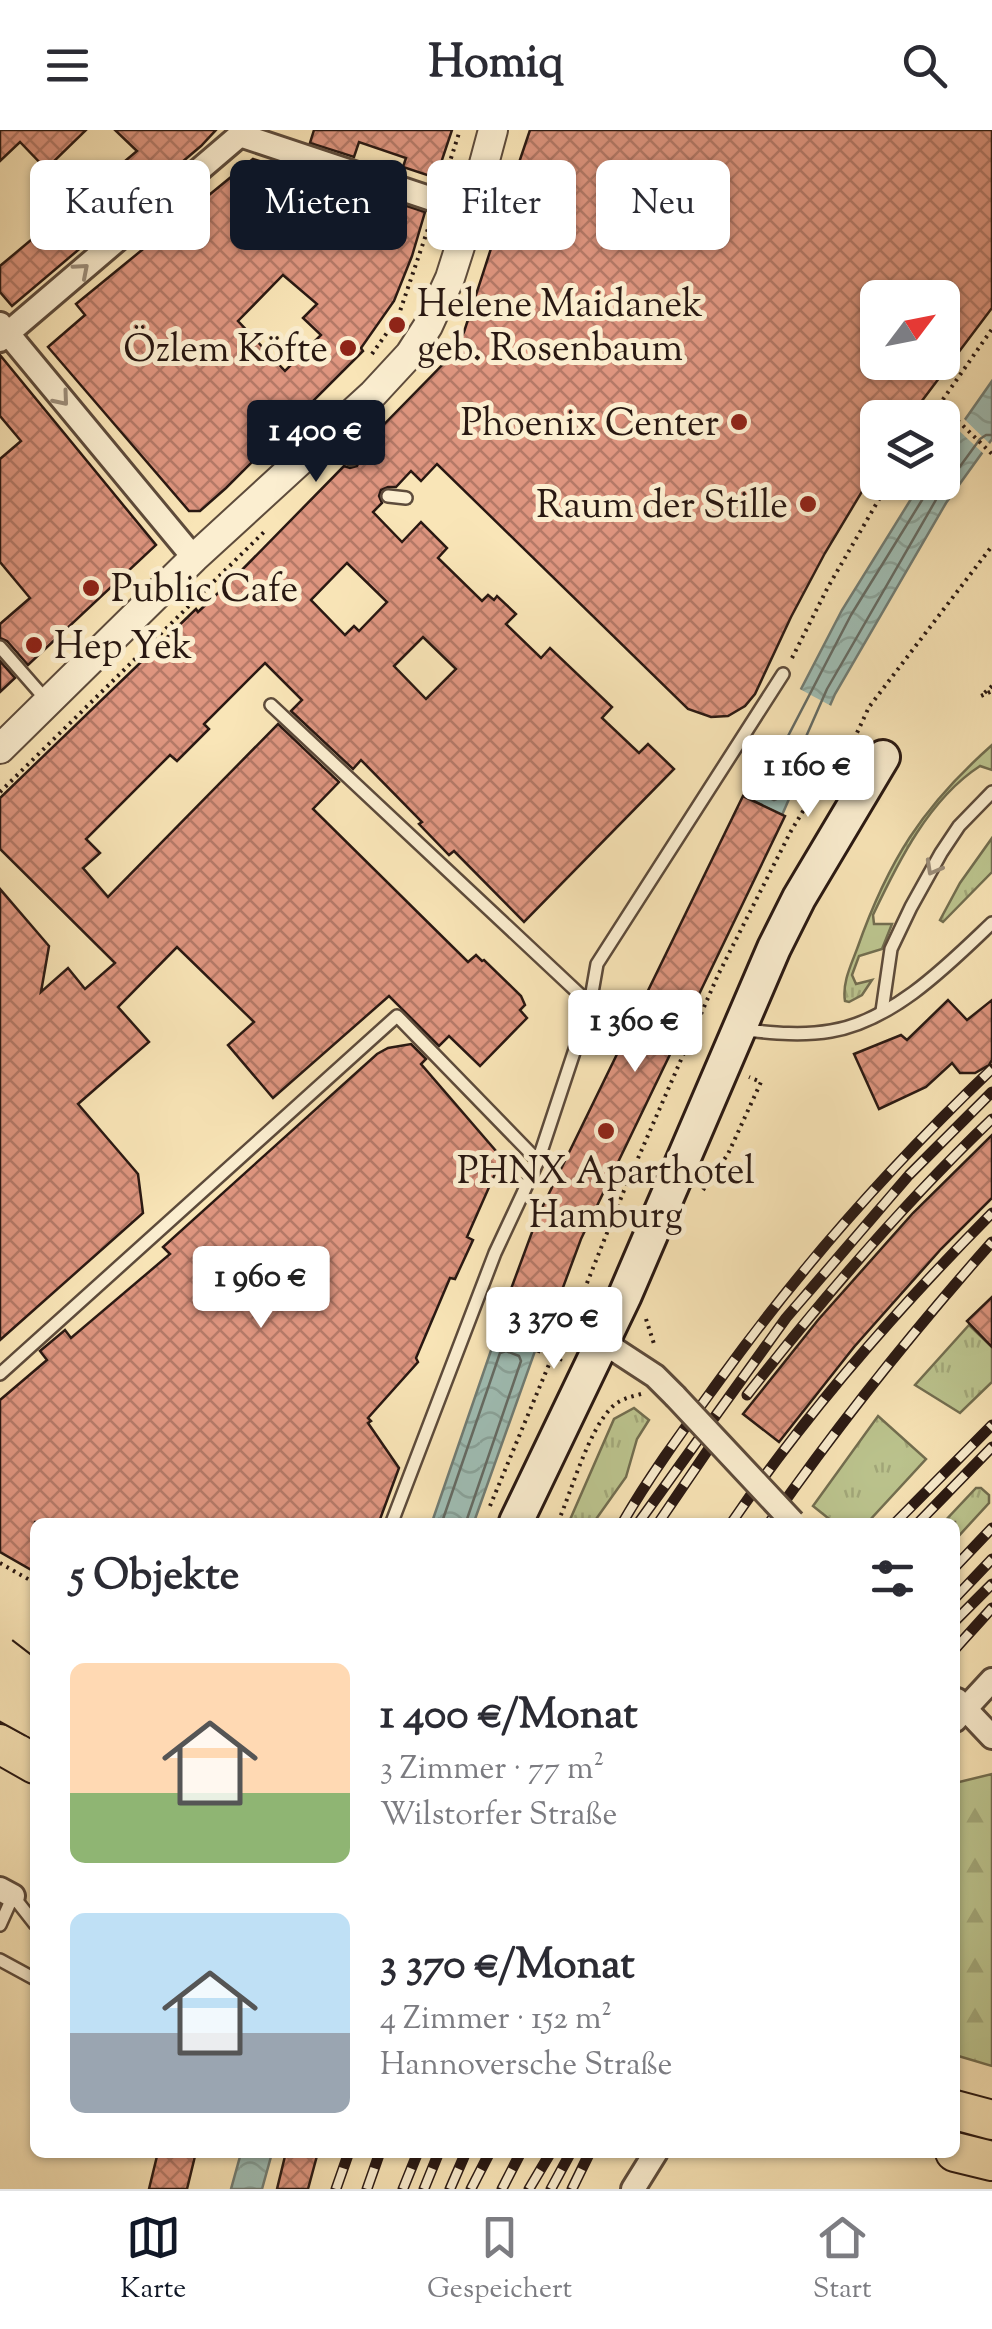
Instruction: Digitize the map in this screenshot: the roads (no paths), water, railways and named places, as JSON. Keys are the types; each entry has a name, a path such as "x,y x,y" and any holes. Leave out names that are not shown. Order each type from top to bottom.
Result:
{"highway":[{"path":"0,1656 30,1681"},
{"path":"0,1699 30,1715"},
{"path":"0,1744 30,1761"},
{"path":"0,1770 30,1782"},
{"path":"960,2111 992,2120"},
{"path":"960,2153 992,2161"}],"main road":[{"path":"502,1518 603,1342 799,898 883,757"},
{"path":"0,1665 30,1668"},
{"path":"0,1687 30,1685"}],"street":[{"path":"485,160 493,130"},
{"path":"194,558 3,333 241,132 427,197"},
{"path":"0,750 194,558 373,394 410,354 428,326 459,250"},
{"path":"603,1342 656,1376 789,1518"},
{"path":"960,1708 992,1680"},
{"path":"960,1710 992,1737"},
{"path":"632,2189 652,2158"}],"lane":[{"path":"326,438 351,459"},
{"path":"388,496 406,498"},
{"path":"0,647 48,702"},
{"path":"394,1518 495,1253 538,1161 590,1004 597,964 784,674"},
{"path":"271,704 590,1004"},
{"path":"882,1011 891,949 912,907 959,826 992,792"},
{"path":"740,1029 811,1034 854,1026 904,1000 944,970 992,923"},
{"path":"0,1374 397,1016 538,1161"},
{"path":"7,1892 30,1918"},
{"path":"0,1925 7,1892"},
{"path":"0,1960 30,1976"}],"water":[{"path":"992,381 992,439 960,484 960,427"},
{"path":"910,500 948,500 835,694 782,815 745,797 842,610"},
{"path":"496,1336 535,1351 475,1518 433,1518"},
{"path":"240,2158 271,2158 262,2189 231,2189"}],"railway":[{"path":"625,1518 683,1431 783,1296 884,1179 992,1069"},
{"path":"642,1518 786,1318 909,1175 992,1092"},
{"path":"747,1395 865,1252 992,1119"},
{"path":"735,1518 791,1440 855,1362 992,1213"},
{"path":"773,1518 877,1379 992,1242"},
{"path":"900,1518 992,1425"},
{"path":"662,1518 712,1444"},
{"path":"923,1518 992,1447"},
{"path":"960,1562 992,1528"},
{"path":"960,1593 992,1559"},
{"path":"960,1616 992,1584"},
{"path":"960,1643 992,1608"},
{"path":"336,2189 347,2158"},
{"path":"367,2189 378,2158"},
{"path":"403,2189 416,2158"},
{"path":"424,2189 437,2158"},
{"path":"450,2189 463,2158"},
{"path":"471,2189 487,2158"},
{"path":"502,2189 518,2158"},
{"path":"529,2189 547,2158"},
{"path":"551,2189 568,2158"},
{"path":"572,2189 587,2158"}],"place":[{"name":"Helene Maidanek geb. Rosenbaum","path":"397,325"},
{"name":"Özlem Köfte","path":"348,348"},
{"name":"Phoenix Center","path":"739,422"},
{"name":"Raum der Stille","path":"808,504"},
{"name":"Public Cafe","path":"91,588"},
{"name":"Hep Yek","path":"34,645"},
{"name":"PHNX Aparthotel Hamburg","path":"606,1131"}]}
